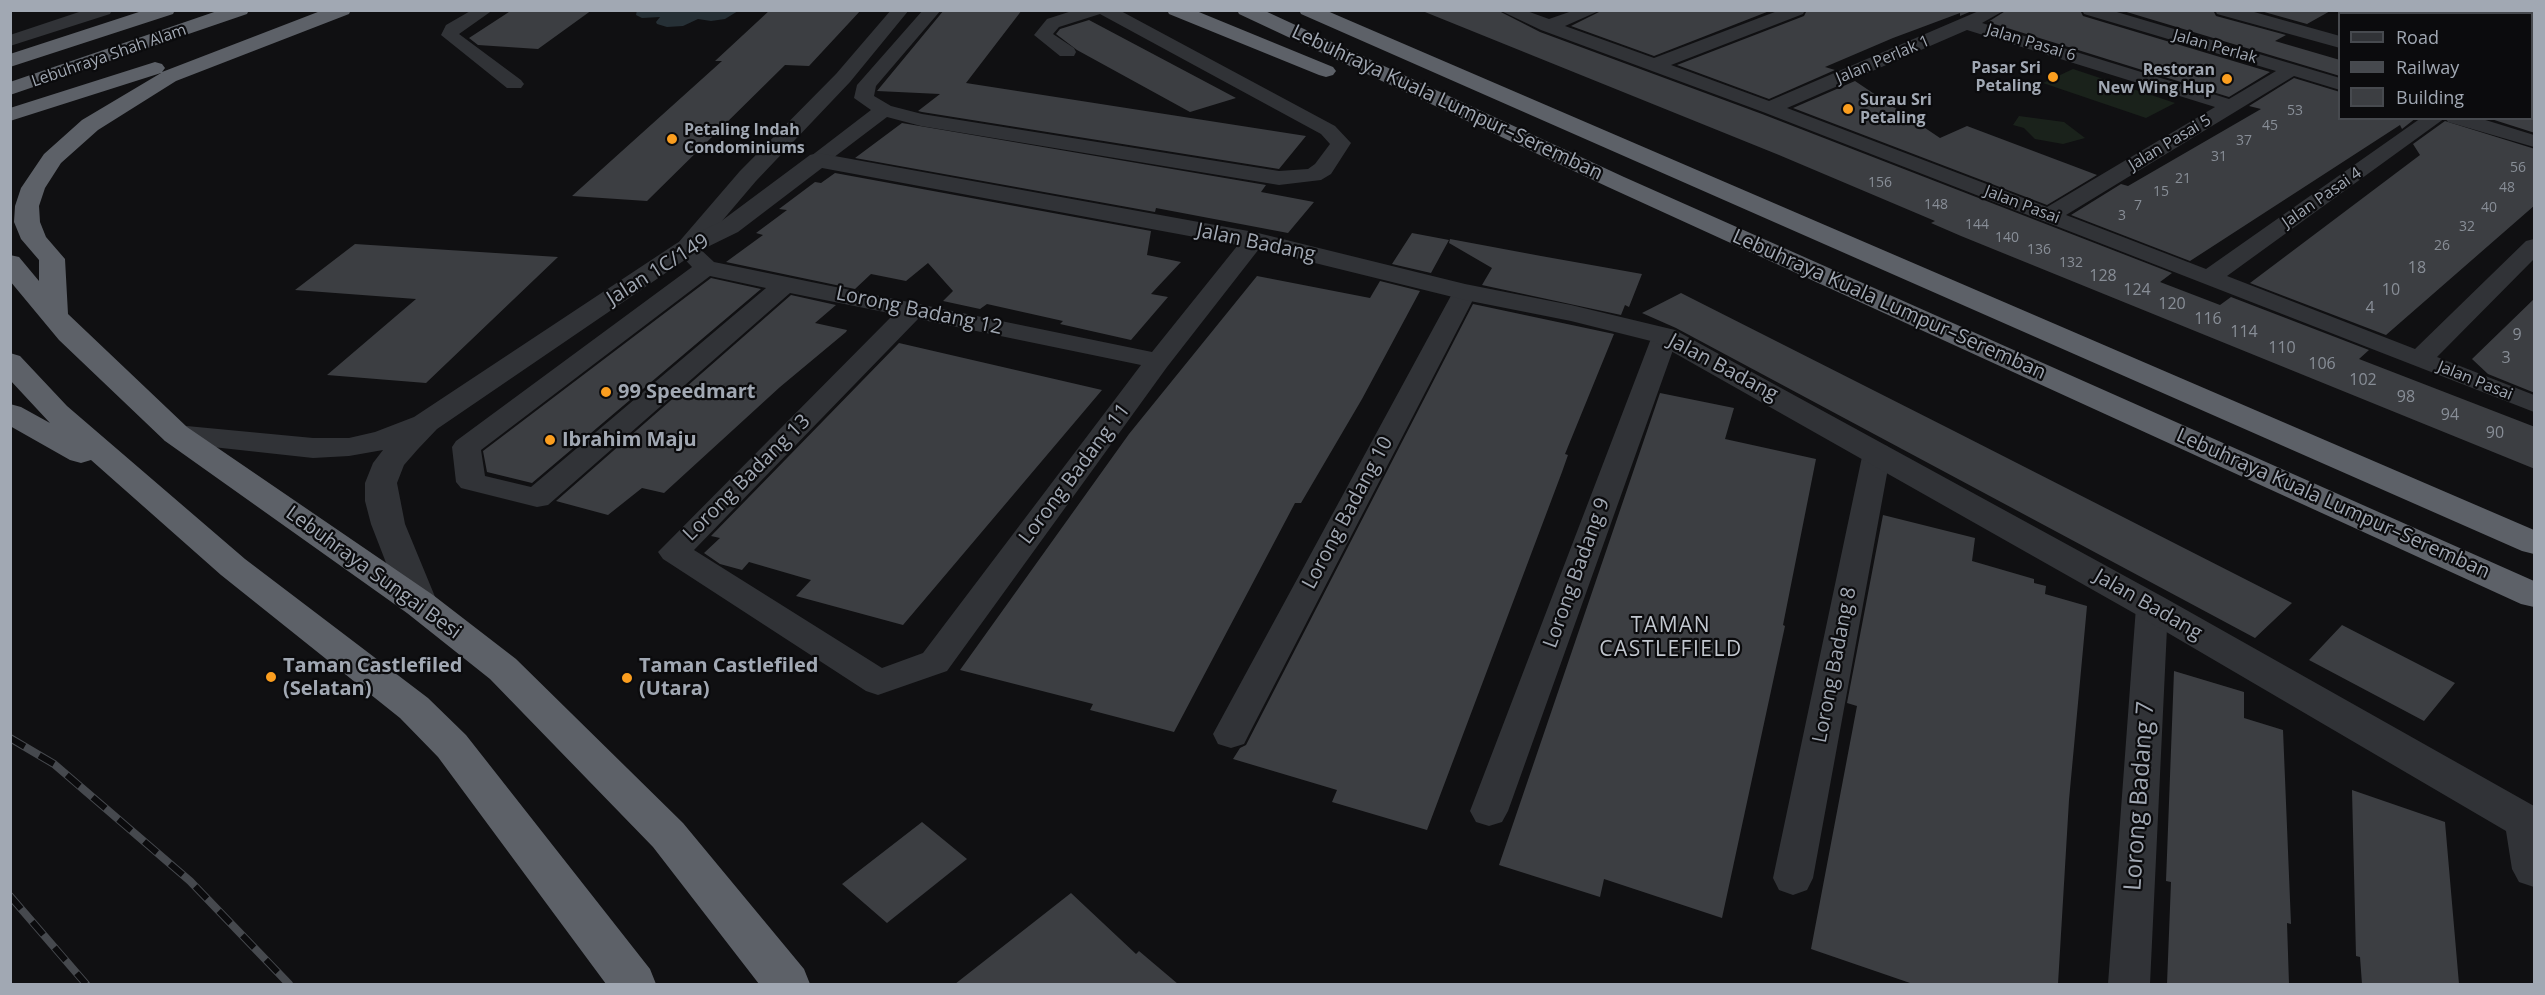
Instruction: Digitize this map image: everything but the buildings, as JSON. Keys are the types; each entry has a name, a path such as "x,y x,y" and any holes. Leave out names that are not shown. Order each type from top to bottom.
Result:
{"highway":[{"path":"10,60 166,10"},
{"name":"Lebuhraya Shah Alam","path":"11,84 208,10"},
{"name":"Lebuhraya Shah Alam","path":"11,84 240,10"},
{"path":"10,115 157,68 314,10"},
{"path":"54,314 52,259 34,239 27,214 33,188 52,159 90,124 169,77 342,10"},
{"path":"1176,10 1563,166 1616,182"},
{"path":"1207,10 1286,44 1433,97"},
{"name":"Lebuhraya Kuala Lumpur–Seremban","path":"1246,10 1616,182 2535,595"},
{"name":"Lebuhraya Kuala Lumpur–Seremban","path":"1308,10 2535,543"},
{"path":"1318,10 1365,36"},
{"name":"Lebuhraya Sungai Besi","path":"10,263 69,334 176,434 420,604 503,669 668,835 787,984"},
{"path":"10,362 56,412 233,567 414,708 452,746 633,984"},
{"path":"10,413 135,483"}],"street":[{"path":"10,41 104,10"},
{"path":"485,10 452,29 450,35 514,84"},
{"path":"786,283 537,498 471,482 466,447 706,268 686,248 748,176 843,78 901,10"},
{"path":"933,10 867,85 863,93 864,98 884,110 921,120 1279,178 1313,175 1323,169 1341,143 1328,130 1105,10"},
{"path":"1067,51 1042,35 1053,23 1095,10"},
{"name":"Jalan Pasai","path":"1507,10 1770,108 2535,404"},
{"path":"1546,26 1593,10"},
{"path":"1654,65 1797,10"},
{"name":"Jalan Perlak 1","path":"1770,108 1997,10"},
{"name":"Jalan Perlak","path":"2090,10 2338,83"},
{"path":"2224,10 2337,39"},
{"name":"Jalan Pasai 6","path":"1967,24 2233,106"},
{"name":"Jalan Pasai 5","path":"2048,216 2291,70"},
{"name":"Jalan 1C/149","path":"176,434 313,448 349,447 384,440 426,422 686,248 729,227 884,110"},
{"name":"Jalan Pasai 4","path":"2209,278 2433,120"},
{"path":"2462,120 2535,141"},
{"name":"Jalan Badang","path":"818,160 1254,240 1465,292 1571,313 1665,336 2152,607 2530,824"},
{"name":"Lorong Badang 11","path":"878,682 935,662 1158,362 1254,240"},
{"path":"2420,359 2535,246"},
{"name":"Lorong Badang 12","path":"706,268 914,309 1158,362"},
{"name":"Lorong Badang 10","path":"1231,734 1465,292"},
{"name":"Lorong Badang 13","path":"878,682 674,552 914,309"},
{"name":"Lorong Badang 9","path":"1489,811 1665,336"},
{"name":"Jalan 1C/149","path":"420,604 388,524 381,483 389,463 426,422"},
{"name":"Lorong Badang 8","path":"1792,878 1877,452"},
{"name":"Lorong Badang 7","path":"2129,984 2152,607"},
{"path":"2530,824 2535,869"}],"shaded area":[{"path":"637,10 738,11 725,19 711,21 698,19 683,26 667,27 657,24 660,17 642,18 636,15"},
{"path":"2073,69 2175,103 2146,118 2043,83"},
{"path":"2019,116 2064,122 2085,138 2063,144 2035,139 2024,128 2013,125"}],"railway":[{"path":"10,738 54,764 190,881 289,984"},
{"path":"10,896 86,984"}],"place":[{"name":"Pasar Sri Petaling","path":"2053,77"},
{"name":"Restoran New Wing Hup","path":"2227,79"},
{"name":"Surau Sri Petaling","path":"1848,109"},
{"name":"Petaling Indah Condominiums","path":"672,139"},
{"name":"99 Speedmart","path":"606,392"},
{"name":"Ibrahim Maju","path":"550,440"},
{"name":"Taman Castlefiled (Selatan)","path":"271,677"},
{"name":"Taman Castlefiled (Utara)","path":"627,678"}],"district":[{"name":"TAMAN CASTLEFIELD","path":"1671,638"}]}
